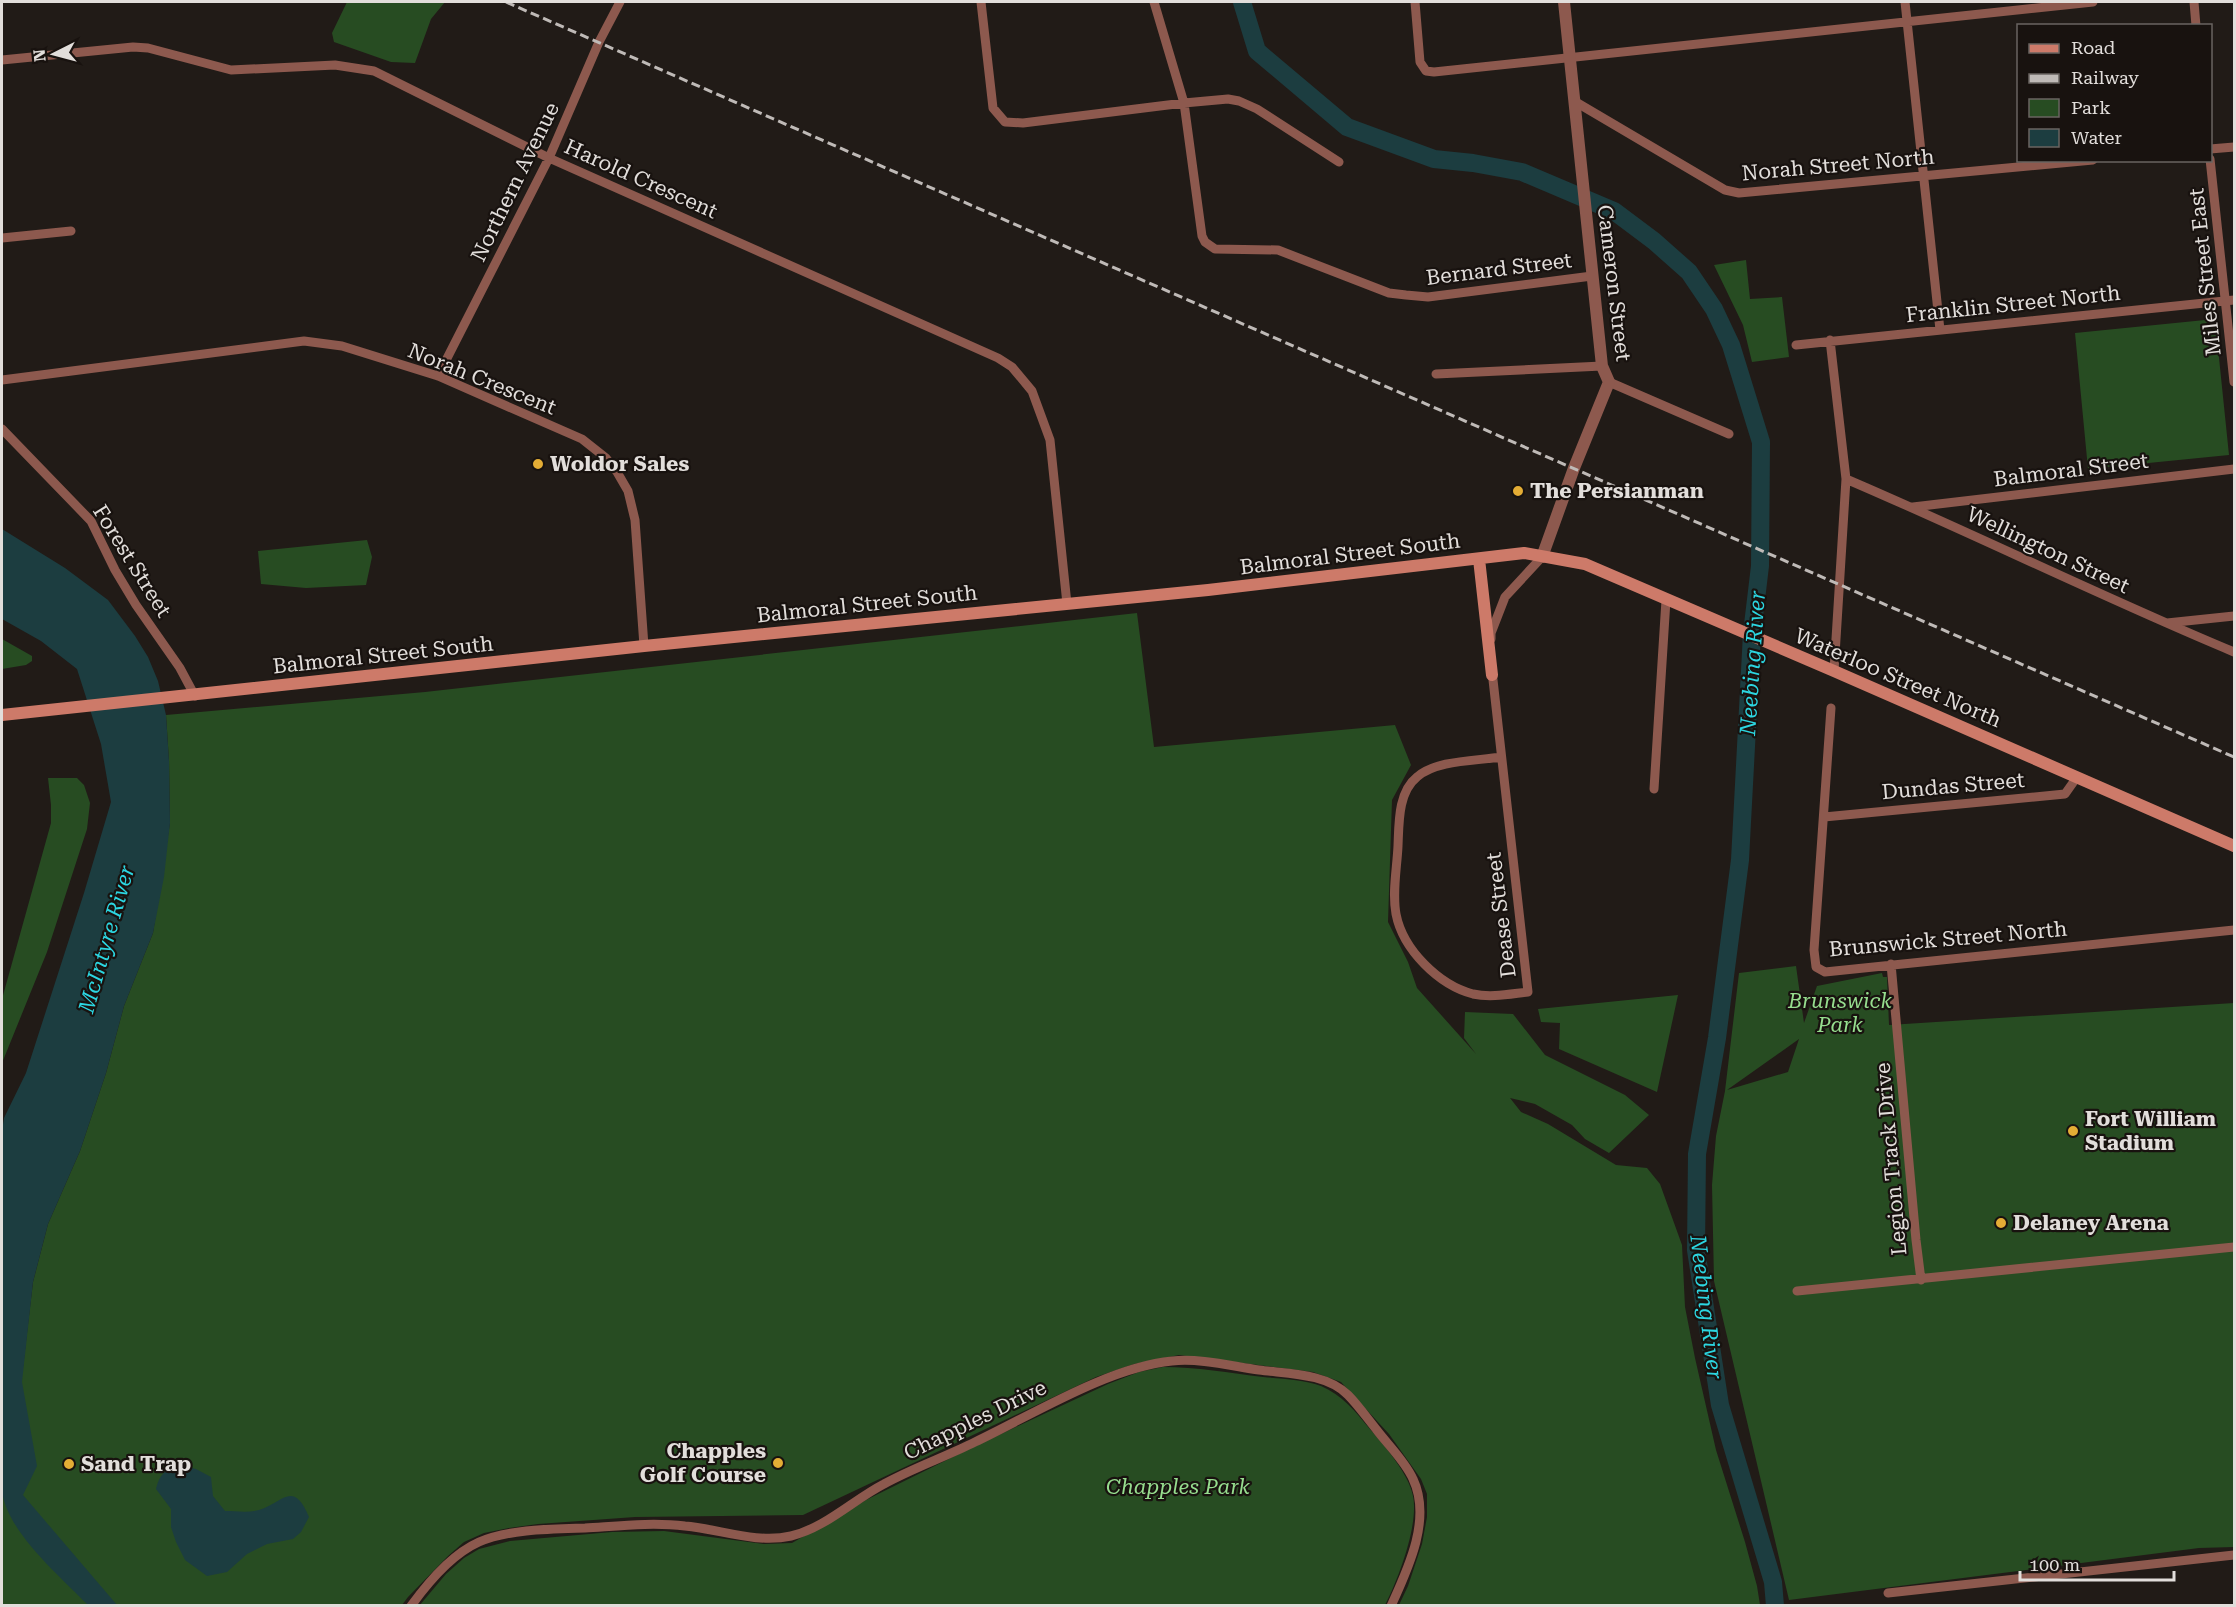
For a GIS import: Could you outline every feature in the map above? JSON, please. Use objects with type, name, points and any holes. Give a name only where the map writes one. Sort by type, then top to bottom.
[{"type":"main road","name":"Balmoral Street South","points":[[2,715],[168,699],[644,646],[1208,591],[1524,553],[1542,557]]},
{"type":"main road","name":"Waterloo Street North","points":[[1542,557],[1585,564],[1777,648],[1834,670],[2235,846]]},
{"type":"main road","points":[[1479,559],[1492,675]]},
{"type":"street","name":"Northern Avenue","points":[[438,376],[549,158],[599,42],[620,2]]},
{"type":"street","points":[[981,2],[993,108],[1005,122],[1023,123],[1220,99],[1239,101],[1257,109],[1339,162]]},
{"type":"street","points":[[1154,2],[1184,103]]},
{"type":"street","points":[[1415,2],[1420,62],[1426,71],[1434,72],[2092,2]]},
{"type":"street","name":"Cameron Street","points":[[1542,557],[1574,468],[1610,382],[1602,366],[1564,2]]},
{"type":"street","points":[[1905,2],[1940,330]]},
{"type":"street","points":[[2194,2],[2196,24]]},
{"type":"street","name":"Harold Crescent","points":[[2,60],[133,47],[148,48],[231,70],[335,65],[374,71],[549,158],[998,358],[1012,367],[1032,391],[1050,440],[1067,604]]},
{"type":"street","name":"Norah Street North","points":[[1574,101],[1725,190],[1739,193],[2073,162]]},
{"type":"street","name":"Bernard Street","points":[[1184,103],[1205,242],[1215,249],[1278,250],[1389,293],[1428,297],[1592,276]]},
{"type":"street","points":[[2212,149],[2235,147]]},
{"type":"street","name":"Miles Street East","points":[[2211,162],[2230,300],[2235,382]]},
{"type":"street","points":[[2,238],[71,231]]},
{"type":"street","name":"Franklin Street North","points":[[1796,345],[2230,300]]},
{"type":"street","points":[[1830,340],[1846,479],[1834,670]]},
{"type":"street","name":"Norah Crescent","points":[[2,380],[304,341],[342,346],[438,376],[582,439],[606,458],[617,472],[628,491],[635,520],[644,646]]},
{"type":"street","points":[[1436,374],[1602,366]]},
{"type":"street","points":[[1610,382],[1729,434]]},
{"type":"street","name":"Forest Street","points":[[2,429],[91,521],[120,579],[180,668],[195,696]]},
{"type":"street","name":"Balmoral Street","points":[[1911,507],[2235,469]]},
{"type":"street","name":"Wellington Street","points":[[1846,479],[2165,623],[2235,652]]},
{"type":"street","name":"Dease Street","points":[[1501,757],[1439,766],[1428,769],[1412,781],[1402,803],[1395,888],[1396,915],[1406,940],[1420,958],[1435,974],[1454,986],[1473,994],[1492,996],[1528,992],[1492,675],[1491,633],[1505,597],[1542,557]]},
{"type":"street","points":[[1654,789],[1666,600]]},
{"type":"street","points":[[2165,623],[2235,616]]},
{"type":"street","points":[[1824,817],[1831,708]]},
{"type":"street","name":"Dundas Street","points":[[1824,817],[2065,794],[2078,777]]},
{"type":"street","name":"Brunswick Street North","points":[[1824,817],[1814,950],[1816,967],[1825,972],[2235,930]]},
{"type":"street","name":"Legion Track Drive","points":[[1891,964],[1921,1280]]},
{"type":"street","name":"Legion Track Drive","points":[[1797,1291],[2235,1247]]},
{"type":"street","name":"Chapples Drive","points":[[411,1605],[444,1567],[458,1555],[480,1542],[498,1536],[650,1524],[688,1526],[774,1539],[794,1535],[809,1530],[883,1484],[1066,1397],[1139,1367],[1176,1360],[1312,1377],[1328,1382],[1348,1395],[1407,1468],[1418,1491],[1420,1508],[1416,1537],[1411,1558],[1391,1605]]},
{"type":"street","points":[[1888,1593],[2235,1555]]},
{"type":"green space","points":[[347,2],[445,2],[431,19],[415,63],[391,62],[334,42],[332,33]]},
{"type":"green space","points":[[1746,260],[1750,299],[1782,297],[1789,357],[1752,362],[1743,325],[1714,265]]},
{"type":"green space","points":[[2215,319],[2229,455],[2088,469],[2075,333]]},
{"type":"green space","points":[[367,540],[372,557],[366,585],[306,588],[261,584],[258,551]]},
{"type":"green space","name":"Chapples Golf Course","points":[[1137,613],[1154,747],[1395,725],[1411,765],[1392,800],[1388,922],[1408,962],[1417,988],[1476,1054],[1464,1038],[1465,1012],[1513,1014],[1545,1055],[1625,1095],[1649,1115],[1609,1153],[1585,1139],[1572,1125],[1535,1104],[1510,1098],[1521,1112],[1548,1124],[1616,1165],[1647,1168],[1660,1184],[1682,1245],[1685,1307],[1695,1358],[1716,1450],[1745,1542],[1760,1605],[1399,1605],[1422,1544],[1427,1517],[1427,1494],[1421,1479],[1389,1434],[1341,1382],[1313,1372],[1179,1355],[1134,1364],[1096,1377],[803,1515],[635,1517],[538,1524],[484,1533],[464,1542],[448,1556],[402,1605],[2,1606],[2,1362],[23,1367],[33,1282],[48,1224],[80,1151],[106,1073],[124,1006],[153,933],[170,823],[166,715],[425,692]]},
{"type":"green space","points":[[2,639],[32,656],[32,661],[26,665],[2,669]]},
{"type":"green space","points":[[48,778],[77,778],[84,785],[90,803],[87,829],[47,952],[2,1063],[2,999],[51,823]]},
{"type":"green space","name":"Brunswick Park","points":[[1796,966],[1804,1023],[1817,986],[1882,973],[1883,977],[1887,977],[1889,1025],[2234,1003],[2234,1547],[2199,1548],[1789,1600],[1714,1281],[1712,1185],[1716,1136],[1725,1091],[1739,973]],"holes":[[[1799,1039],[1788,1072],[1727,1090]]]},
{"type":"green space","points":[[1678,995],[1657,1092],[1559,1049],[1560,1023],[1541,1022],[1538,1009]]},
{"type":"green space","name":"Chapples Park","points":[[1163,1367],[1200,1369],[1307,1382],[1329,1390],[1353,1410],[1395,1460],[1407,1478],[1413,1496],[1413,1522],[1410,1537],[1396,1582],[1385,1605],[419,1606],[446,1574],[464,1558],[479,1549],[510,1541],[612,1532],[664,1531],[764,1544],[792,1543],[866,1500],[969,1449],[1108,1384],[1139,1372]]},
{"type":"water","name":"McIntyre River","points":[[2,529],[65,568],[108,600],[148,657],[158,681],[166,715],[170,823],[164,877],[153,933],[124,1006],[106,1073],[80,1151],[48,1224],[33,1282],[22,1382],[37,1466],[23,1495],[117,1605],[88,1605],[50,1567],[14,1522],[6,1506],[1,1486],[3,1448],[2,1131],[4,1118],[26,1073],[111,802],[101,744],[77,669],[41,641],[2,619]]},
{"type":"water","points":[[181,1465],[196,1469],[211,1477],[213,1496],[225,1511],[259,1510],[292,1496],[298,1499],[309,1517],[301,1532],[293,1539],[267,1544],[247,1554],[227,1572],[207,1576],[185,1560],[171,1527],[171,1509],[156,1489],[164,1472]]},
{"type":"waterway","name":"Neebing River","points":[[1242,2],[1257,51],[1347,127],[1434,159],[1522,172],[1614,211],[1654,241],[1689,272],[1714,309],[1731,345],[1761,442],[1760,566],[1752,633],[1740,860],[1717,1038],[1697,1154],[1696,1250],[1720,1405],[1773,1582],[1775,1606]]},
{"type":"railway","points":[[506,2],[2234,757]]},
{"type":"place","name":"Woldor Sales","points":[[538,464]]},
{"type":"place","name":"The Persianman","points":[[1518,491]]},
{"type":"place","name":"Fort William Stadium","points":[[2073,1131]]},
{"type":"place","name":"Delaney Arena","points":[[2001,1223]]},
{"type":"place","name":"Chapples Golf Course","points":[[778,1463]]},
{"type":"place","name":"Sand Trap","points":[[69,1464]]}]
